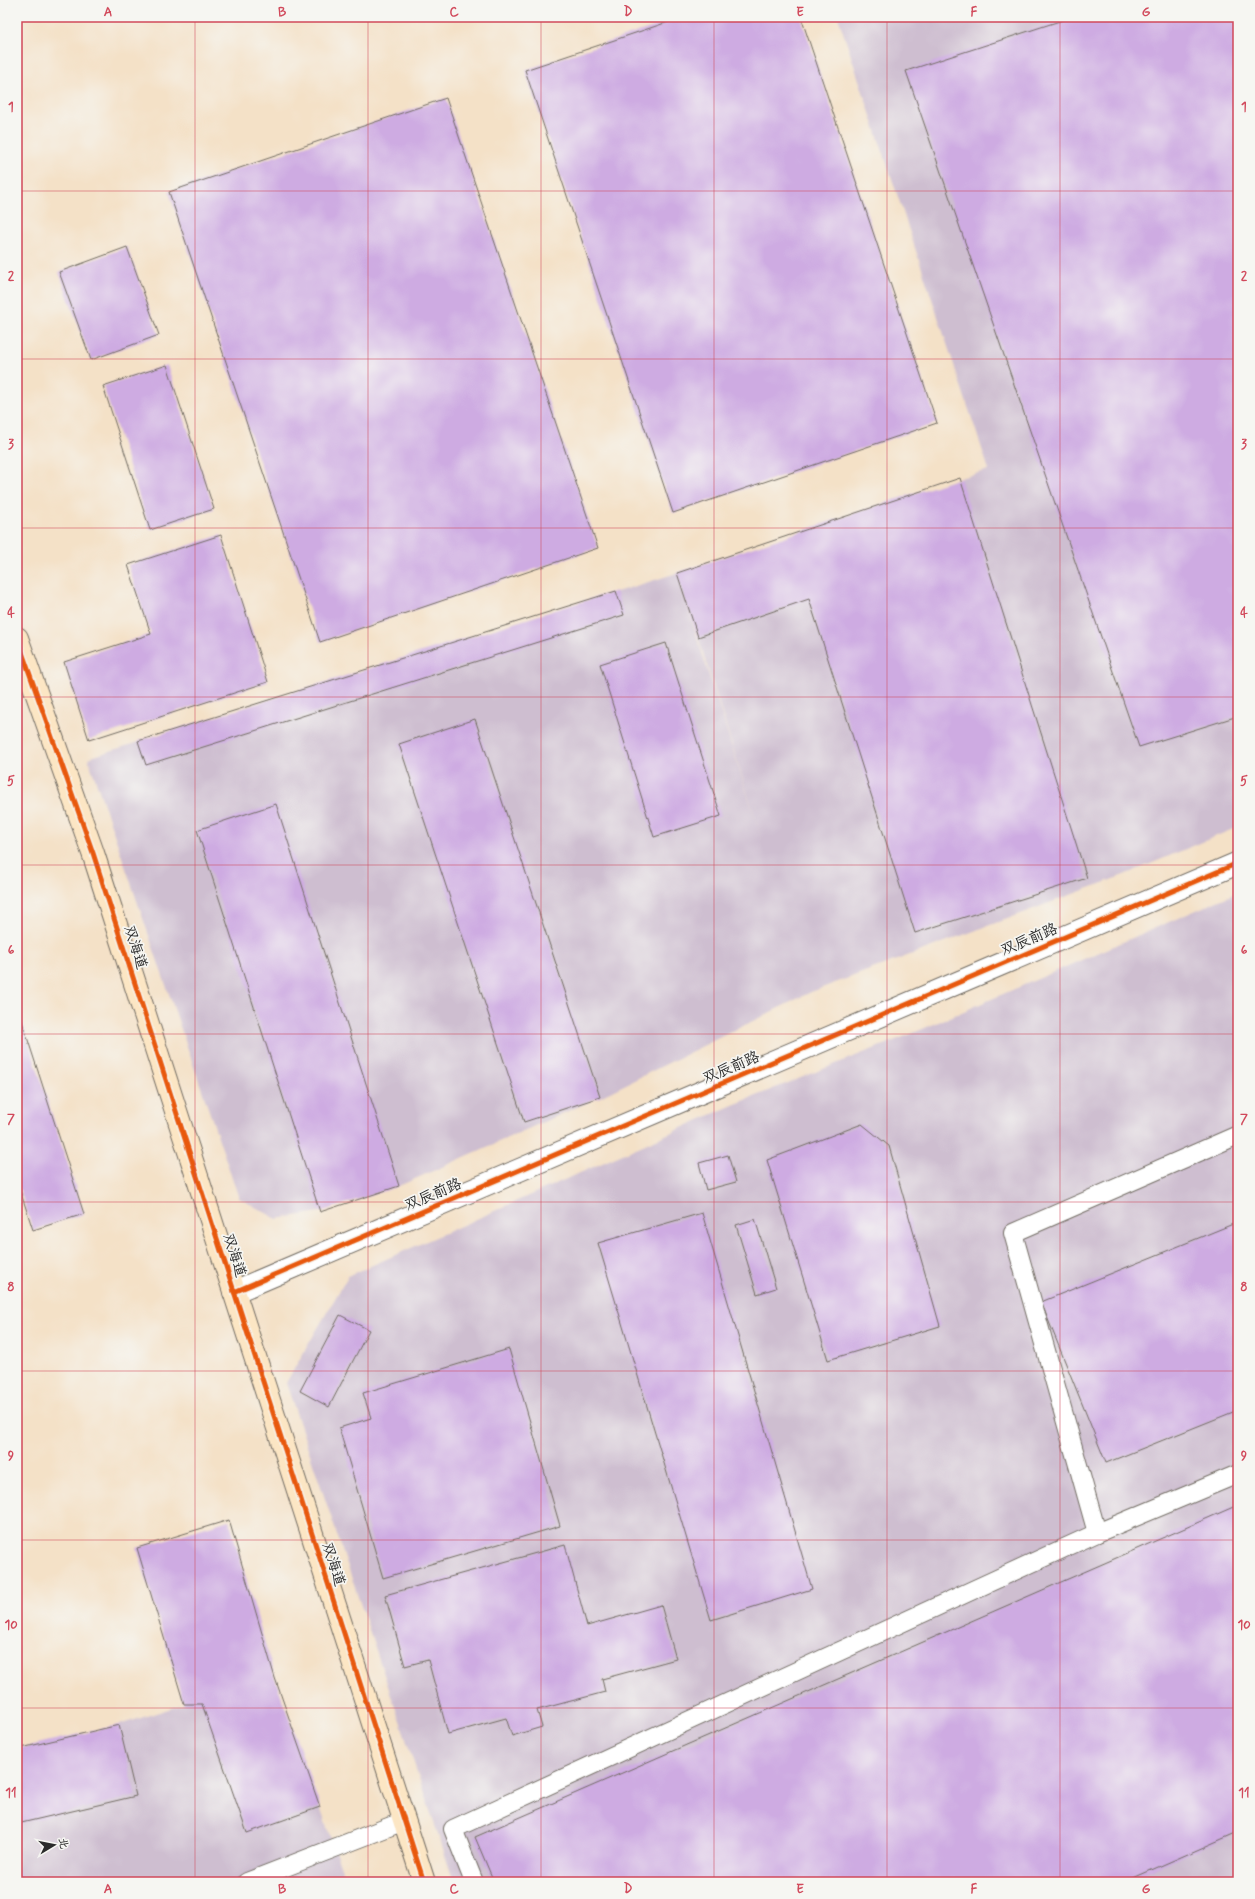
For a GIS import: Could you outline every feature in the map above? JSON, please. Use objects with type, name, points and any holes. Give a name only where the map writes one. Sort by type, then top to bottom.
[{"type":"street","name":"双海道","points":[[17,638],[93,853],[424,1882]]},
{"type":"street","name":"双辰前路","points":[[234,1292],[1238,863]]},
{"type":"lane","points":[[1097,1533],[1012,1233],[1238,1135]]},
{"type":"lane","points":[[474,1882],[453,1829],[1097,1533],[1238,1474]]},
{"type":"lane","points":[[247,1882],[404,1821]]},
{"type":"shaded area","points":[[838,17],[1238,17],[1238,827],[1124,875],[811,992],[600,1097],[399,1186],[320,1212],[277,1219],[239,1198],[88,758],[677,573],[960,478],[989,470]],"holes":[[[685,600],[698,637],[762,840]]]},
{"type":"shaded area","points":[[1238,892],[1238,1882],[454,1882],[286,1383],[348,1276],[733,1105],[911,1034]]},
{"type":"shaded area","points":[[275,1678],[346,1882],[17,1882],[17,1749],[119,1725],[184,1704],[202,1704]]},
{"type":"building","points":[[683,17],[801,17],[937,423],[673,513],[525,70]]},
{"type":"building","points":[[1072,17],[1238,17],[1238,716],[1139,747],[906,71]]},
{"type":"building","points":[[446,98],[598,548],[320,642],[169,192]]},
{"type":"building","points":[[127,247],[159,335],[91,360],[59,272]]},
{"type":"building","points":[[167,365],[214,509],[150,530],[103,386]]},
{"type":"building","points":[[960,478],[1087,878],[915,933],[809,599],[698,637],[677,573]]},
{"type":"building","points":[[221,535],[268,682],[89,740],[64,662],[151,634],[128,565]]},
{"type":"building","points":[[616,591],[624,615],[146,765],[138,741]]},
{"type":"building","points":[[666,643],[721,816],[654,837],[600,664]]},
{"type":"building","points":[[475,719],[600,1097],[524,1122],[399,744]]},
{"type":"building","points":[[276,804],[399,1186],[320,1212],[197,830]]},
{"type":"building","points":[[17,1006],[84,1214],[33,1230],[17,1181]]},
{"type":"building","points":[[862,1124],[889,1146],[940,1326],[828,1360],[767,1160]]},
{"type":"building","points":[[728,1155],[736,1182],[706,1190],[699,1163]]},
{"type":"building","points":[[702,1213],[812,1589],[711,1620],[598,1243]]},
{"type":"building","points":[[755,1219],[776,1288],[757,1294],[736,1225]]},
{"type":"building","points":[[1238,1222],[1238,1410],[1106,1463],[1041,1302]]},
{"type":"building","points":[[340,1315],[369,1330],[329,1407],[300,1391]]},
{"type":"building","points":[[509,1349],[560,1526],[383,1578],[339,1428],[371,1418],[363,1393]]},
{"type":"building","points":[[1238,1505],[1238,1832],[1124,1882],[494,1882],[475,1837]]},
{"type":"building","points":[[229,1520],[275,1678],[320,1807],[247,1833],[202,1704],[184,1704],[137,1548]]},
{"type":"building","points":[[565,1545],[587,1626],[661,1605],[676,1659],[602,1679],[605,1692],[537,1710],[542,1727],[512,1736],[506,1718],[448,1734],[428,1660],[405,1666],[385,1595]]},
{"type":"building","points":[[119,1725],[136,1796],[17,1824],[17,1749]]},
{"type":"building","points":[[17,1867],[23,1882],[17,1882]]},
{"type":"cycle path","points":[[17,638],[93,853],[424,1882]]},
{"type":"cycle path","points":[[234,1292],[1238,863]]}]
